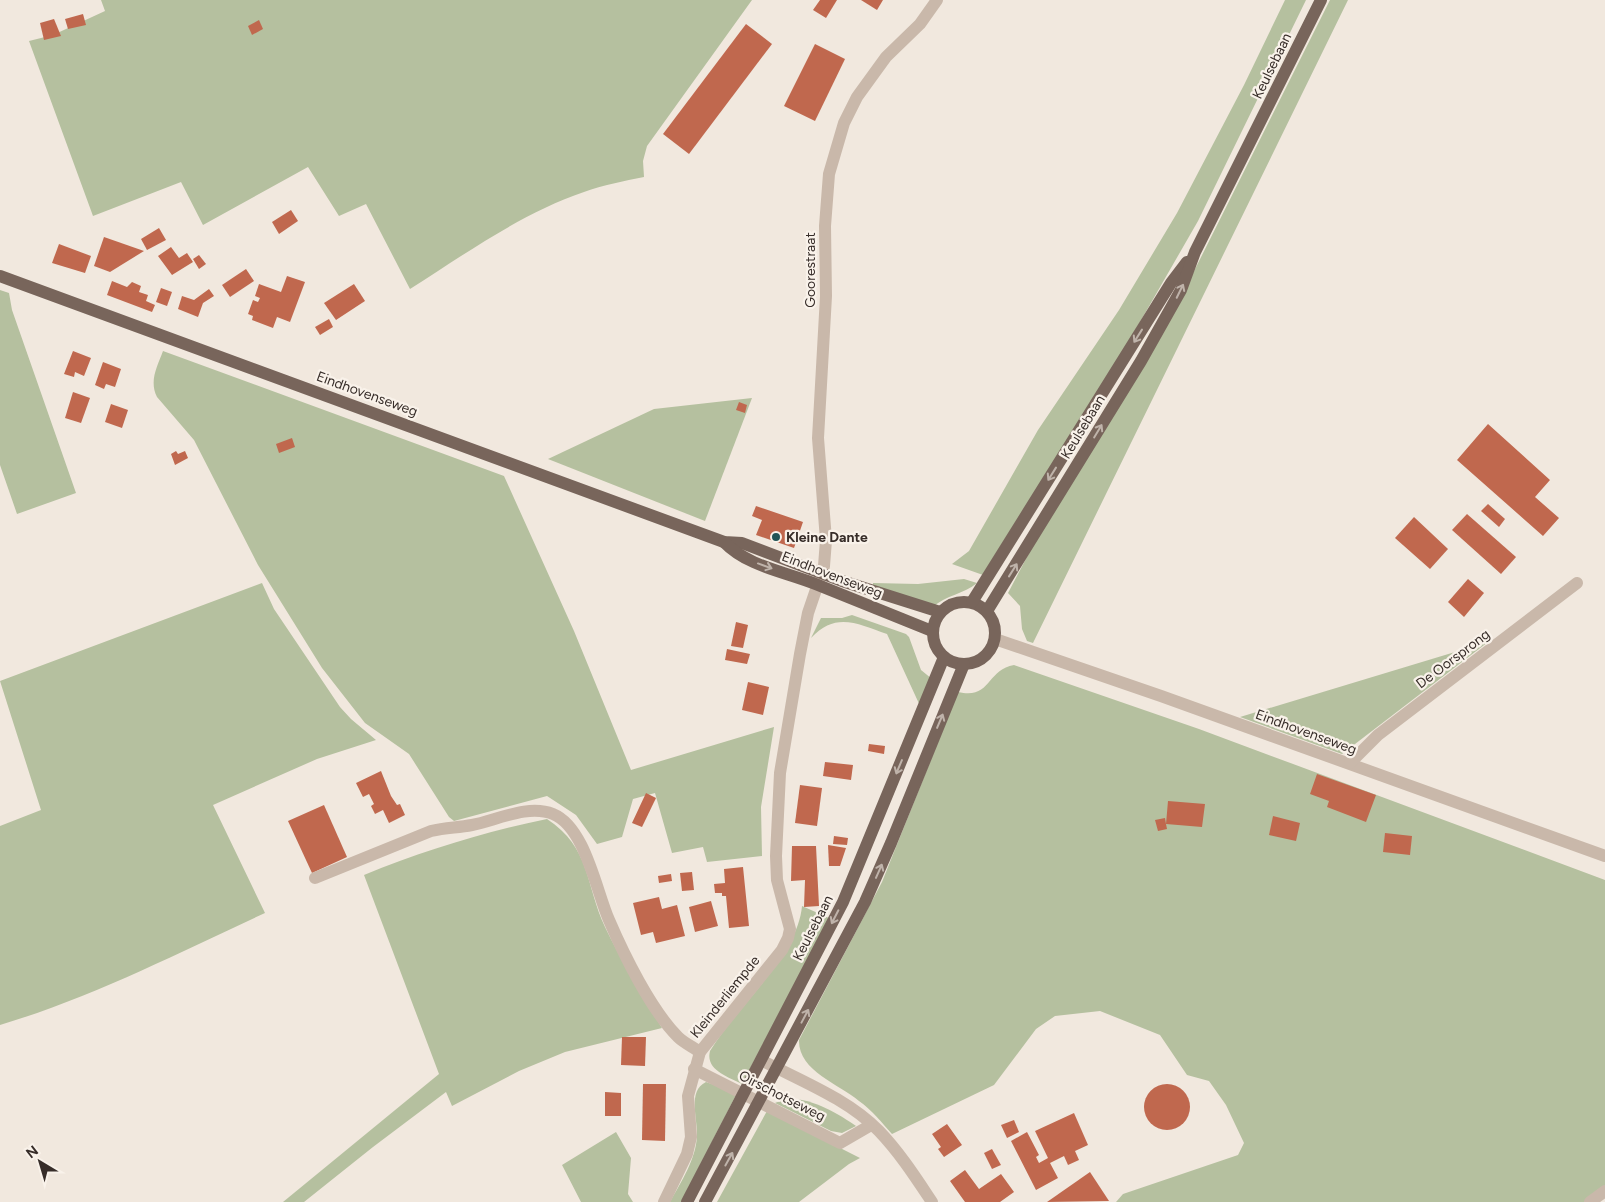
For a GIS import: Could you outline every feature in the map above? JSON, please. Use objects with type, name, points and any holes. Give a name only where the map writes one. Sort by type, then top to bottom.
[{"type":"main road","name":"Keulsebaan","points":[[987,611],[1141,361],[1182,290],[1195,252],[1321,0]]},
{"type":"main road","name":"Keulsebaan","points":[[972,602],[1172,283],[1195,252]]},
{"type":"main road","name":"Eindhovenseweg","points":[[0,276],[724,542],[739,555],[746,558],[940,612]]},
{"type":"main road","name":"Eindhovenseweg","points":[[819,579],[932,631]]},
{"type":"main road","points":[[972,602],[987,611],[994,623],[995,639],[990,650],[981,659],[964,664],[944,658],[937,649],[932,631],[940,612],[954,603],[972,602]]},
{"type":"main road","name":"Keulsebaan","points":[[686,1202],[843,902],[944,658]]},
{"type":"main road","points":[[705,1202],[761,1101],[865,902],[964,664]]},
{"type":"street","name":"Goorestraat","points":[[819,579],[826,540],[818,438],[826,296],[825,226],[829,174],[844,123],[857,97],[872,75],[916,29],[937,0]]},
{"type":"street","name":"Kleinderliempde","points":[[315,878],[431,831],[449,826],[471,825],[530,811],[553,814],[563,820],[577,838],[619,943],[660,1015],[680,1038],[700,1052],[782,950],[788,938],[790,929],[777,880],[778,803],[787,725],[798,663],[808,614],[819,579]]},
{"type":"street","name":"De Oorsprong","points":[[1350,763],[1378,735],[1577,583]]},
{"type":"street","name":"Eindhovenseweg","points":[[995,639],[1162,696],[1605,856]]},
{"type":"street","points":[[664,1202],[687,1154],[691,1137],[688,1096],[700,1052]]},
{"type":"street","name":"Oirschotseweg","points":[[761,1060],[839,1101],[871,1124],[904,1161],[932,1202]]},
{"type":"street","name":"Oirschotseweg","points":[[694,1069],[761,1101],[840,1143],[871,1124]]},
{"type":"street","points":[[1590,1202],[1605,1191]]},
{"type":"green space","points":[[101,0],[752,0],[647,146],[643,161],[644,177],[591,190],[538,211],[494,235],[410,289],[366,204],[339,216],[308,167],[203,225],[181,182],[93,216],[29,41],[53,35],[105,11]]},
{"type":"green space","points":[[1285,0],[1306,0],[1198,221],[1106,381],[983,575],[952,564],[969,551],[1038,430],[1119,310],[1177,213],[1244,85]]},
{"type":"green space","points":[[1330,0],[1348,0],[1033,643],[1027,641],[1022,629],[1020,606],[1008,593],[1046,521],[1179,301]]},
{"type":"green space","points":[[0,290],[9,293],[12,310],[76,493],[17,514],[0,465]]},
{"type":"green space","points":[[163,351],[504,476],[574,631],[631,770],[774,727],[761,807],[762,856],[707,862],[703,847],[672,853],[655,793],[633,799],[622,837],[597,844],[576,815],[547,796],[454,821],[449,817],[409,754],[365,723],[322,668],[258,565],[194,440],[157,397],[154,380],[156,368]]},
{"type":"green space","points":[[752,398],[705,521],[548,459],[654,409]]},
{"type":"green space","points":[[964,579],[977,583],[933,607],[873,585],[873,583],[918,584]]},
{"type":"green space","points":[[262,583],[274,609],[340,707],[376,740],[317,759],[213,805],[265,913],[102,988],[35,1014],[0,1025],[0,826],[41,810],[0,681]]},
{"type":"green space","points":[[852,615],[906,634],[909,637],[921,670],[932,679],[921,708],[887,634],[857,624],[838,622],[820,630],[811,638],[821,618],[842,618]]},
{"type":"green space","points":[[1488,642],[1342,754],[1240,717]]},
{"type":"green space","points":[[1014,665],[1199,729],[1605,880],[1605,1186],[1585,1202],[1116,1202],[1123,1194],[1238,1155],[1244,1143],[1226,1105],[1209,1081],[1187,1075],[1160,1035],[1100,1011],[1055,1016],[1036,1029],[994,1085],[892,1134],[864,1105],[821,1076],[805,1060],[800,1051],[799,1040],[882,882],[958,692],[977,692],[998,672]]},
{"type":"green space","points":[[547,819],[572,842],[585,868],[605,927],[625,966],[662,1028],[565,1052],[519,1071],[452,1106],[446,1092],[304,1202],[283,1202],[439,1074],[364,875],[454,843]]},
{"type":"green space","points":[[802,906],[829,918],[742,1084],[714,1068],[709,1058],[710,1051],[778,962],[798,925]]},
{"type":"green space","points":[[706,1082],[737,1093],[681,1202],[670,1202],[694,1153],[697,1136],[695,1099],[700,1086]]},
{"type":"green space","points":[[785,1099],[803,1100],[822,1106],[856,1126],[842,1133],[831,1131],[775,1103]]},
{"type":"green space","points":[[767,1111],[860,1158],[849,1164],[799,1202],[717,1202]]},
{"type":"green space","points":[[616,1132],[631,1158],[628,1194],[633,1202],[581,1202],[562,1165]]},
{"type":"building","points":[[820,0],[837,0],[826,18],[813,10]]},
{"type":"building","points":[[861,0],[883,0],[877,10]]},
{"type":"building","points":[[83,14],[86,25],[68,29],[65,19]]},
{"type":"building","points":[[54,19],[61,36],[44,40],[40,23]]},
{"type":"building","points":[[259,20],[263,29],[252,35],[248,26]]},
{"type":"building","points":[[746,24],[772,44],[689,154],[663,134]]},
{"type":"building","points":[[815,44],[845,59],[815,121],[784,106]]},
{"type":"building","points":[[291,210],[298,221],[279,234],[272,222]]},
{"type":"building","points":[[159,228],[166,240],[147,250],[141,239]]},
{"type":"building","points":[[104,237],[144,251],[110,272],[94,266]]},
{"type":"building","points":[[59,244],[91,256],[85,273],[52,263]]},
{"type":"building","points":[[171,247],[179,258],[187,253],[193,262],[172,275],[158,256]]},
{"type":"building","points":[[199,255],[206,264],[199,269],[193,259]]},
{"type":"building","points":[[246,269],[254,281],[230,297],[222,285]]},
{"type":"building","points":[[287,276],[305,282],[290,322],[277,317],[273,328],[252,320],[253,316],[248,314],[253,300],[258,302],[260,298],[255,296],[259,284],[281,292]]},
{"type":"building","points":[[112,281],[127,287],[132,282],[141,286],[139,292],[148,295],[146,301],[155,305],[152,312],[107,295]]},
{"type":"building","points":[[354,284],[365,301],[336,320],[324,303]]},
{"type":"building","points":[[161,288],[172,292],[167,306],[156,302]]},
{"type":"building","points":[[209,289],[214,296],[203,303],[198,317],[178,309],[182,296],[194,300]]},
{"type":"building","points":[[329,319],[333,327],[320,335],[315,327]]},
{"type":"building","points":[[73,351],[91,358],[84,376],[75,372],[74,377],[64,374]]},
{"type":"building","points":[[103,362],[121,369],[115,387],[106,384],[104,389],[95,385]]},
{"type":"building","points":[[73,392],[90,398],[81,423],[65,418]]},
{"type":"building","points":[[739,402],[747,405],[745,413],[736,410]]},
{"type":"building","points":[[111,404],[128,410],[122,428],[105,422]]},
{"type":"building","points":[[1488,424],[1550,480],[1535,497],[1559,518],[1543,536],[1457,460]]},
{"type":"building","points":[[292,438],[295,447],[279,453],[276,444]]},
{"type":"building","points":[[176,451],[178,454],[185,451],[188,458],[175,465],[171,454]]},
{"type":"building","points":[[1488,504],[1505,519],[1499,527],[1481,511]]},
{"type":"building","points":[[756,506],[803,522],[794,548],[756,535],[762,520],[752,516]]},
{"type":"building","points":[[1467,514],[1516,557],[1501,574],[1452,530]]},
{"type":"building","points":[[1414,517],[1448,549],[1430,569],[1395,538]]},
{"type":"building","points":[[1468,579],[1484,593],[1464,617],[1448,602]]},
{"type":"building","points":[[736,622],[748,625],[743,648],[731,646]]},
{"type":"building","points":[[727,649],[750,654],[747,664],[725,660]]},
{"type":"building","points":[[748,682],[769,687],[763,715],[742,710]]},
{"type":"building","points":[[869,744],[885,746],[884,754],[868,751]]},
{"type":"building","points":[[825,762],[853,765],[851,780],[823,776]]},
{"type":"building","points":[[381,771],[391,796],[397,805],[400,804],[405,815],[389,823],[383,810],[375,814],[371,806],[374,804],[369,794],[363,797],[356,783]]},
{"type":"building","points":[[1317,774],[1376,795],[1366,822],[1327,807],[1329,801],[1310,794]]},
{"type":"building","points":[[800,785],[822,788],[817,826],[795,823]]},
{"type":"building","points":[[646,793],[656,798],[642,827],[632,823]]},
{"type":"building","points":[[1168,801],[1205,804],[1202,827],[1166,824]]},
{"type":"building","points":[[324,805],[347,857],[312,873],[288,821]]},
{"type":"building","points":[[1273,816],[1300,823],[1296,841],[1269,835]]},
{"type":"building","points":[[1165,818],[1167,829],[1158,831],[1155,820]]},
{"type":"building","points":[[1385,833],[1412,836],[1410,855],[1383,852]]},
{"type":"building","points":[[834,836],[848,838],[847,845],[833,844]]},
{"type":"building","points":[[828,845],[846,848],[840,866],[829,866]]},
{"type":"building","points":[[792,846],[816,846],[819,906],[804,907],[805,880],[791,881]]},
{"type":"building","points":[[743,867],[749,926],[729,928],[726,896],[722,896],[722,893],[715,893],[714,884],[725,883],[724,869]]},
{"type":"building","points":[[692,872],[694,890],[682,891],[680,873]]},
{"type":"building","points":[[671,874],[672,881],[659,883],[658,876]]},
{"type":"building","points":[[659,897],[662,909],[677,905],[685,936],[656,943],[653,932],[641,935],[633,903]]},
{"type":"building","points":[[711,901],[718,926],[695,932],[689,907]]},
{"type":"building","points":[[622,1037],[646,1037],[645,1066],[621,1065]]},
{"type":"building","points":[[643,1084],[666,1084],[665,1141],[642,1140]]},
{"type":"building","points":[[1167,1084],[1180,1088],[1186,1094],[1190,1107],[1186,1120],[1180,1126],[1167,1130],[1154,1126],[1148,1120],[1144,1107],[1148,1094],[1154,1088]]},
{"type":"building","points":[[605,1092],[621,1093],[621,1116],[605,1116]]},
{"type":"building","points":[[1074,1113],[1088,1145],[1075,1151],[1079,1160],[1068,1165],[1064,1156],[1050,1163],[1058,1178],[1036,1190],[1011,1141],[1027,1132],[1039,1155],[1036,1157],[1039,1163],[1048,1158],[1035,1131]]},
{"type":"building","points":[[1014,1120],[1019,1132],[1007,1138],[1001,1125]]},
{"type":"building","points":[[947,1124],[962,1145],[944,1157],[938,1149],[941,1147],[932,1134]]},
{"type":"building","points":[[992,1149],[1001,1165],[992,1169],[984,1153]]},
{"type":"building","points":[[965,1170],[979,1189],[1001,1174],[1014,1192],[1000,1202],[965,1202],[950,1181]]},
{"type":"building","points":[[1090,1172],[1109,1201],[1047,1202]]},
{"type":"place","name":"Kleine Dante","points":[[776,537]]}]
